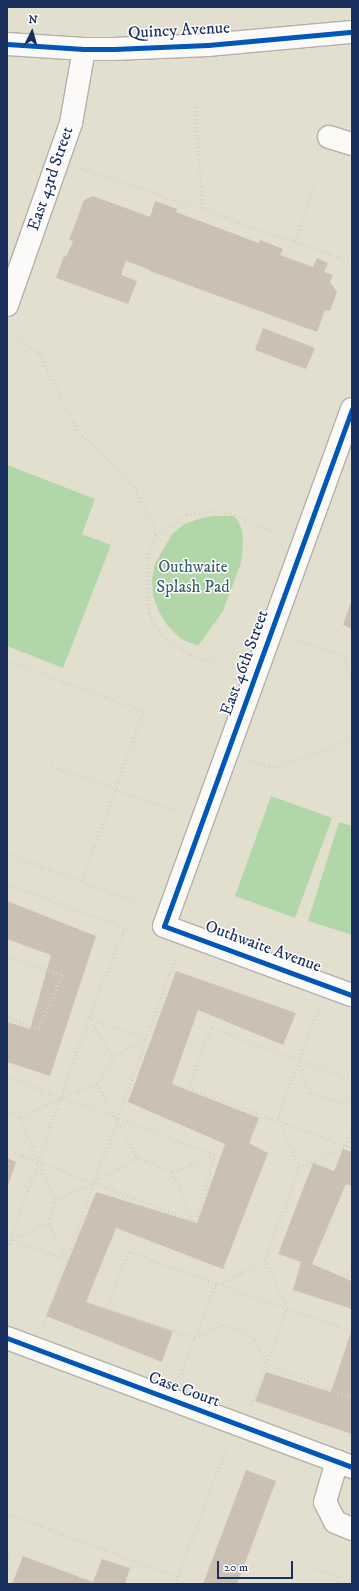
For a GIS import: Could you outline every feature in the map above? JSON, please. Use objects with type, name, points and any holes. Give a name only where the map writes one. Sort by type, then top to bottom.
[{"type":"street","name":"Quincy Avenue","points":[[7,44],[84,49],[208,45],[352,32]]},
{"type":"street","name":"East 43rd Street","points":[[7,305],[71,123],[84,49]]},
{"type":"street","points":[[329,137],[352,144]]},
{"type":"street","name":"East 46th Street","points":[[164,926],[352,410]]},
{"type":"street","name":"Outhwaite Avenue","points":[[164,926],[352,995]]},
{"type":"street","name":"Case Court","points":[[7,1338],[345,1464]]},
{"type":"street","points":[[345,1464],[325,1502],[335,1522],[352,1529]]},
{"type":"path","points":[[195,103],[203,210]]},
{"type":"path","points":[[80,168],[352,263]]},
{"type":"path","points":[[294,242],[314,184]]},
{"type":"path","points":[[14,337],[40,354],[79,433],[103,453],[134,487],[151,518],[156,535],[147,560],[149,613],[163,636],[191,654],[230,667]]},
{"type":"path","points":[[156,535],[187,515],[209,511],[231,513],[279,534]]},
{"type":"path","points":[[295,639],[352,660]]},
{"type":"path","points":[[344,657],[352,681]]},
{"type":"path","points":[[7,661],[144,711],[82,881]]},
{"type":"path","points":[[249,760],[268,766],[278,767],[352,739]]},
{"type":"path","points":[[52,766],[176,811]]},
{"type":"path","points":[[7,853],[141,904]]},
{"type":"path","points":[[7,883],[131,930]]},
{"type":"path","points":[[7,1248],[89,1017],[125,928]]},
{"type":"path","points":[[42,1328],[177,952]]},
{"type":"path","points":[[7,955],[63,976],[39,1029],[7,1017]]},
{"type":"path","points":[[179,1379],[215,1286],[265,1261],[299,1167],[278,1118],[319,1006]]},
{"type":"path","points":[[89,1017],[146,1039]]},
{"type":"path","points":[[89,1017],[113,1056]]},
{"type":"path","points":[[352,1080],[212,1028],[189,1088],[352,1148]]},
{"type":"path","points":[[21,1117],[60,1098],[97,1084],[113,1056],[146,1039]]},
{"type":"path","points":[[299,1061],[310,1093],[339,1102],[352,1097]]},
{"type":"path","points":[[7,1077],[60,1098],[216,1154]]},
{"type":"path","points":[[97,1084],[118,1119],[137,1157],[172,1172],[195,1222]]},
{"type":"path","points":[[7,1111],[21,1117],[38,1162],[56,1199],[48,1223],[67,1260]]},
{"type":"path","points":[[299,1167],[342,1149],[352,1129]]},
{"type":"path","points":[[7,1150],[195,1222]]},
{"type":"path","points":[[172,1172],[216,1154]]},
{"type":"path","points":[[195,1222],[216,1154]]},
{"type":"path","points":[[56,1199],[94,1183],[137,1157]]},
{"type":"path","points":[[10,1239],[48,1223]]},
{"type":"path","points":[[10,1239],[67,1260]]},
{"type":"path","points":[[352,1332],[129,1252],[106,1308],[195,1338],[223,1325],[253,1336],[267,1364],[352,1398]]},
{"type":"path","points":[[251,1406],[287,1308],[265,1261]]},
{"type":"path","points":[[347,1279],[352,1267]]},
{"type":"path","points":[[347,1279],[352,1276]]},
{"type":"path","points":[[347,1279],[352,1281]]},
{"type":"path","points":[[175,1584],[228,1444]]},
{"type":"path","points":[[7,1513],[178,1577]]},
{"type":"path","points":[[7,1549],[10,1555],[7,1563]]},
{"type":"path","points":[[314,1568],[340,1577],[339,1584]]},
{"type":"green space","points":[[7,465],[95,499],[82,534],[111,545],[63,668],[7,646]]},
{"type":"green space","name":"Outhwaite Splash Pad","points":[[214,516],[234,516],[238,521],[242,530],[243,543],[241,563],[223,611],[198,646],[181,639],[167,625],[159,612],[153,596],[152,580],[155,564],[172,534],[183,525],[198,519]]},
{"type":"green space","points":[[271,796],[332,818],[295,918],[235,896]]},
{"type":"green space","points":[[339,822],[352,826],[352,935],[308,921]]},
{"type":"building","points":[[93,196],[150,217],[155,201],[177,209],[176,212],[259,243],[260,240],[283,249],[280,255],[313,267],[317,258],[328,263],[324,272],[333,275],[330,282],[337,292],[330,311],[325,310],[317,332],[126,261],[121,275],[137,281],[128,304],[56,278],[64,256],[66,257],[73,241],[69,240],[84,200]]},
{"type":"building","points":[[263,328],[315,348],[306,369],[255,350]]},
{"type":"building","points":[[352,599],[352,629],[343,625]]},
{"type":"building","points":[[7,901],[96,936],[50,1076],[7,1062],[7,1022],[30,1029],[51,955],[7,939]]},
{"type":"building","points":[[176,971],[296,1013],[283,1045],[198,1010],[172,1084],[259,1118],[249,1143],[268,1153],[223,1269],[116,1228],[86,1302],[173,1331],[162,1362],[46,1316],[96,1192],[197,1223],[225,1144],[128,1102]]},
{"type":"building","points":[[343,1149],[352,1152],[352,1186],[346,1184],[312,1264],[352,1281],[352,1309],[293,1290],[301,1262],[278,1254],[313,1163],[334,1171]]},
{"type":"building","points":[[7,1158],[16,1162],[7,1188]]},
{"type":"building","points":[[352,1329],[352,1434],[255,1401],[266,1372],[331,1392]]},
{"type":"building","points":[[246,1470],[276,1481],[237,1584],[203,1584]]},
{"type":"building","points":[[23,1556],[93,1582],[102,1559],[130,1568],[125,1584],[12,1584]]},
{"type":"cycle path","points":[[7,44],[84,49],[114,49],[208,45],[352,32]]},
{"type":"cycle path","points":[[352,409],[164,926],[352,995]]},
{"type":"cycle path","points":[[7,1338],[352,1467]]}]
